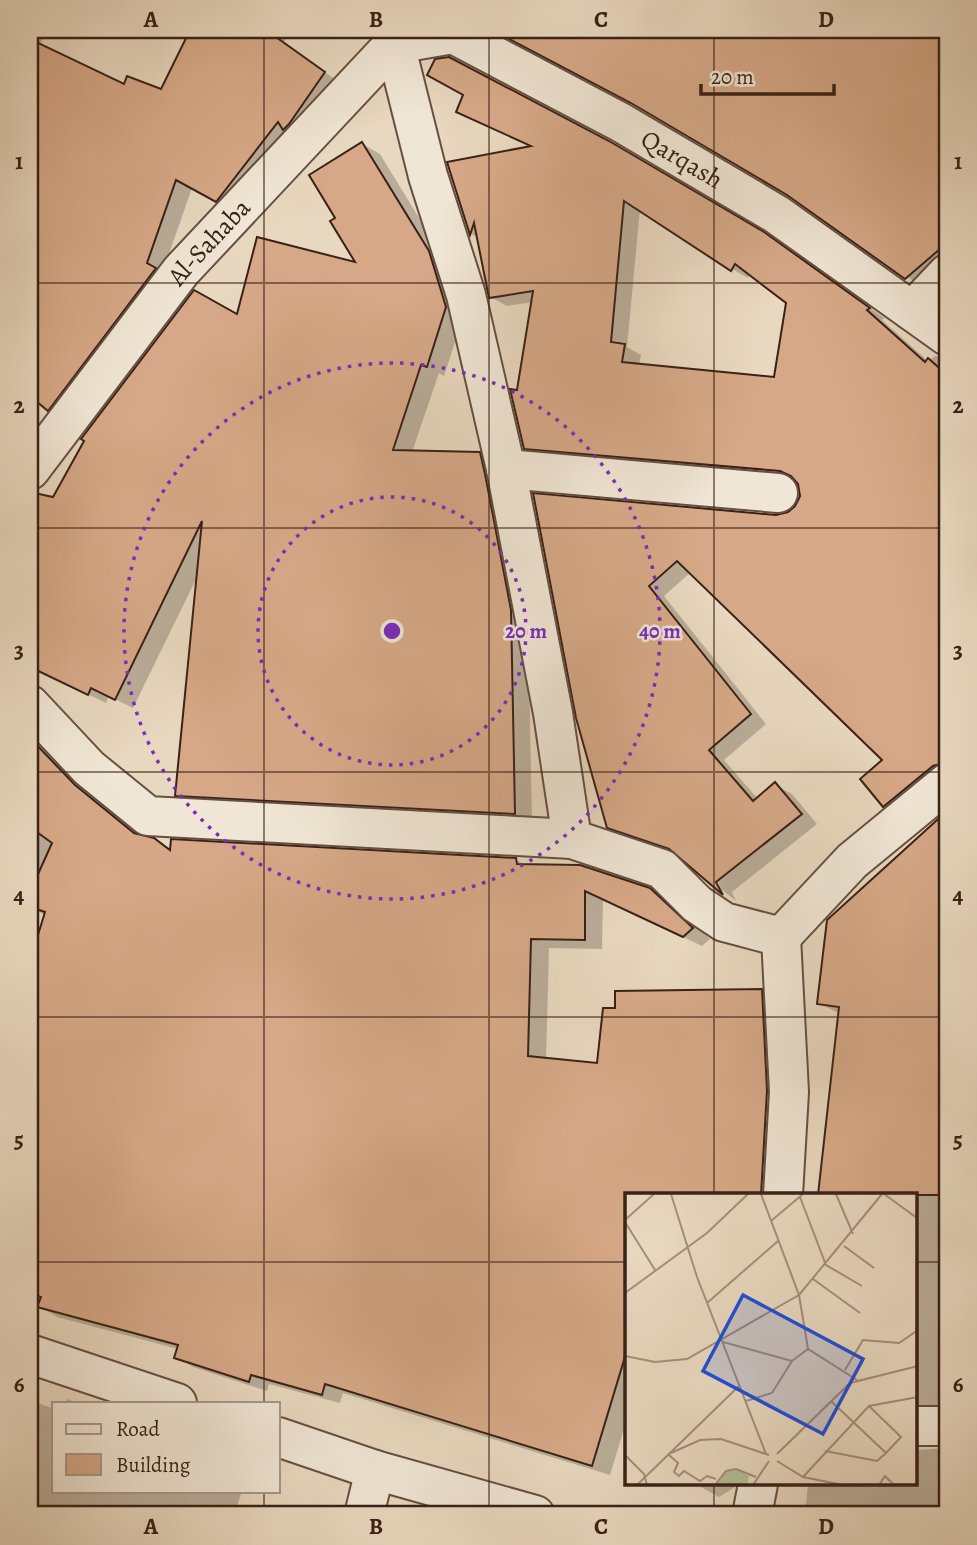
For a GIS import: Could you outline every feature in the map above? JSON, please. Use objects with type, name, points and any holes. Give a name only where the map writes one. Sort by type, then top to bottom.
[{"type":"street","name":"Qarqash","points":[[392,34],[453,34],[620,122],[776,214],[947,336]]},
{"type":"street","name":"Al-Sahaba","points":[[37,450],[181,271],[392,34]]},
{"type":"street","points":[[392,34],[428,176],[466,295],[506,469],[553,713],[572,839]]},
{"type":"street","points":[[912,311],[947,274]]},
{"type":"street","points":[[506,469],[778,493]]},
{"type":"street","points":[[30,705],[89,768],[148,817],[572,839],[662,869],[697,904],[724,922],[782,937]]},
{"type":"street","points":[[783,1193],[789,1092],[782,937],[852,861],[947,783]]},
{"type":"street","points":[[30,1354],[174,1402]]},
{"type":"street","points":[[918,1426],[947,1426]]},
{"type":"street","points":[[280,1438],[375,1470],[535,1515]]},
{"type":"street","points":[[364,1515],[375,1470]]},
{"type":"street","points":[[752,1515],[758,1486]]},
{"type":"building","points":[[190,30],[266,30],[325,72],[289,124],[283,130],[278,122],[216,202],[176,180],[147,263],[156,268],[48,411],[30,396],[30,39],[124,84],[127,76],[161,89]]},
{"type":"building","points":[[492,30],[947,30],[947,243],[905,279],[787,195],[631,103]]},
{"type":"building","points":[[449,57],[609,141],[764,232],[870,308],[867,310],[925,362],[928,358],[947,375],[947,762],[933,766],[883,807],[860,779],[882,760],[677,561],[649,586],[751,714],[709,750],[753,801],[775,782],[802,814],[716,882],[723,895],[669,849],[607,828],[576,718],[533,493],[776,515],[788,512],[795,506],[800,496],[798,484],[791,476],[780,471],[524,449],[510,389],[517,390],[533,291],[489,298],[474,223],[470,235],[447,162],[531,146],[456,112],[463,95],[427,75],[435,59]],"holes":[[[624,201],[731,271],[735,264],[786,303],[774,377],[622,362],[625,344],[611,342]]]},
{"type":"building","points":[[362,142],[429,251],[446,307],[427,367],[421,365],[393,450],[480,452],[511,610],[515,814],[175,796],[202,521],[115,700],[91,688],[88,695],[30,667],[30,492],[53,497],[84,441],[81,439],[194,290],[237,314],[257,237],[355,262],[330,221],[335,218],[309,175]]},
{"type":"building","points":[[30,738],[75,785],[134,833],[154,838],[170,850],[171,839],[516,858],[517,864],[580,865],[650,888],[693,928],[683,937],[585,891],[585,940],[531,939],[528,1056],[597,1063],[603,1008],[615,1008],[615,991],[762,989],[767,1090],[761,1193],[625,1193],[625,1357],[592,1466],[325,1384],[322,1395],[251,1375],[249,1382],[174,1358],[178,1345],[37,1307],[41,1297],[30,1293],[30,961],[45,912],[30,907],[30,892],[52,843],[30,827]]},
{"type":"building","points":[[947,811],[947,1195],[818,1193],[839,1007],[817,1004],[827,920]]}]
